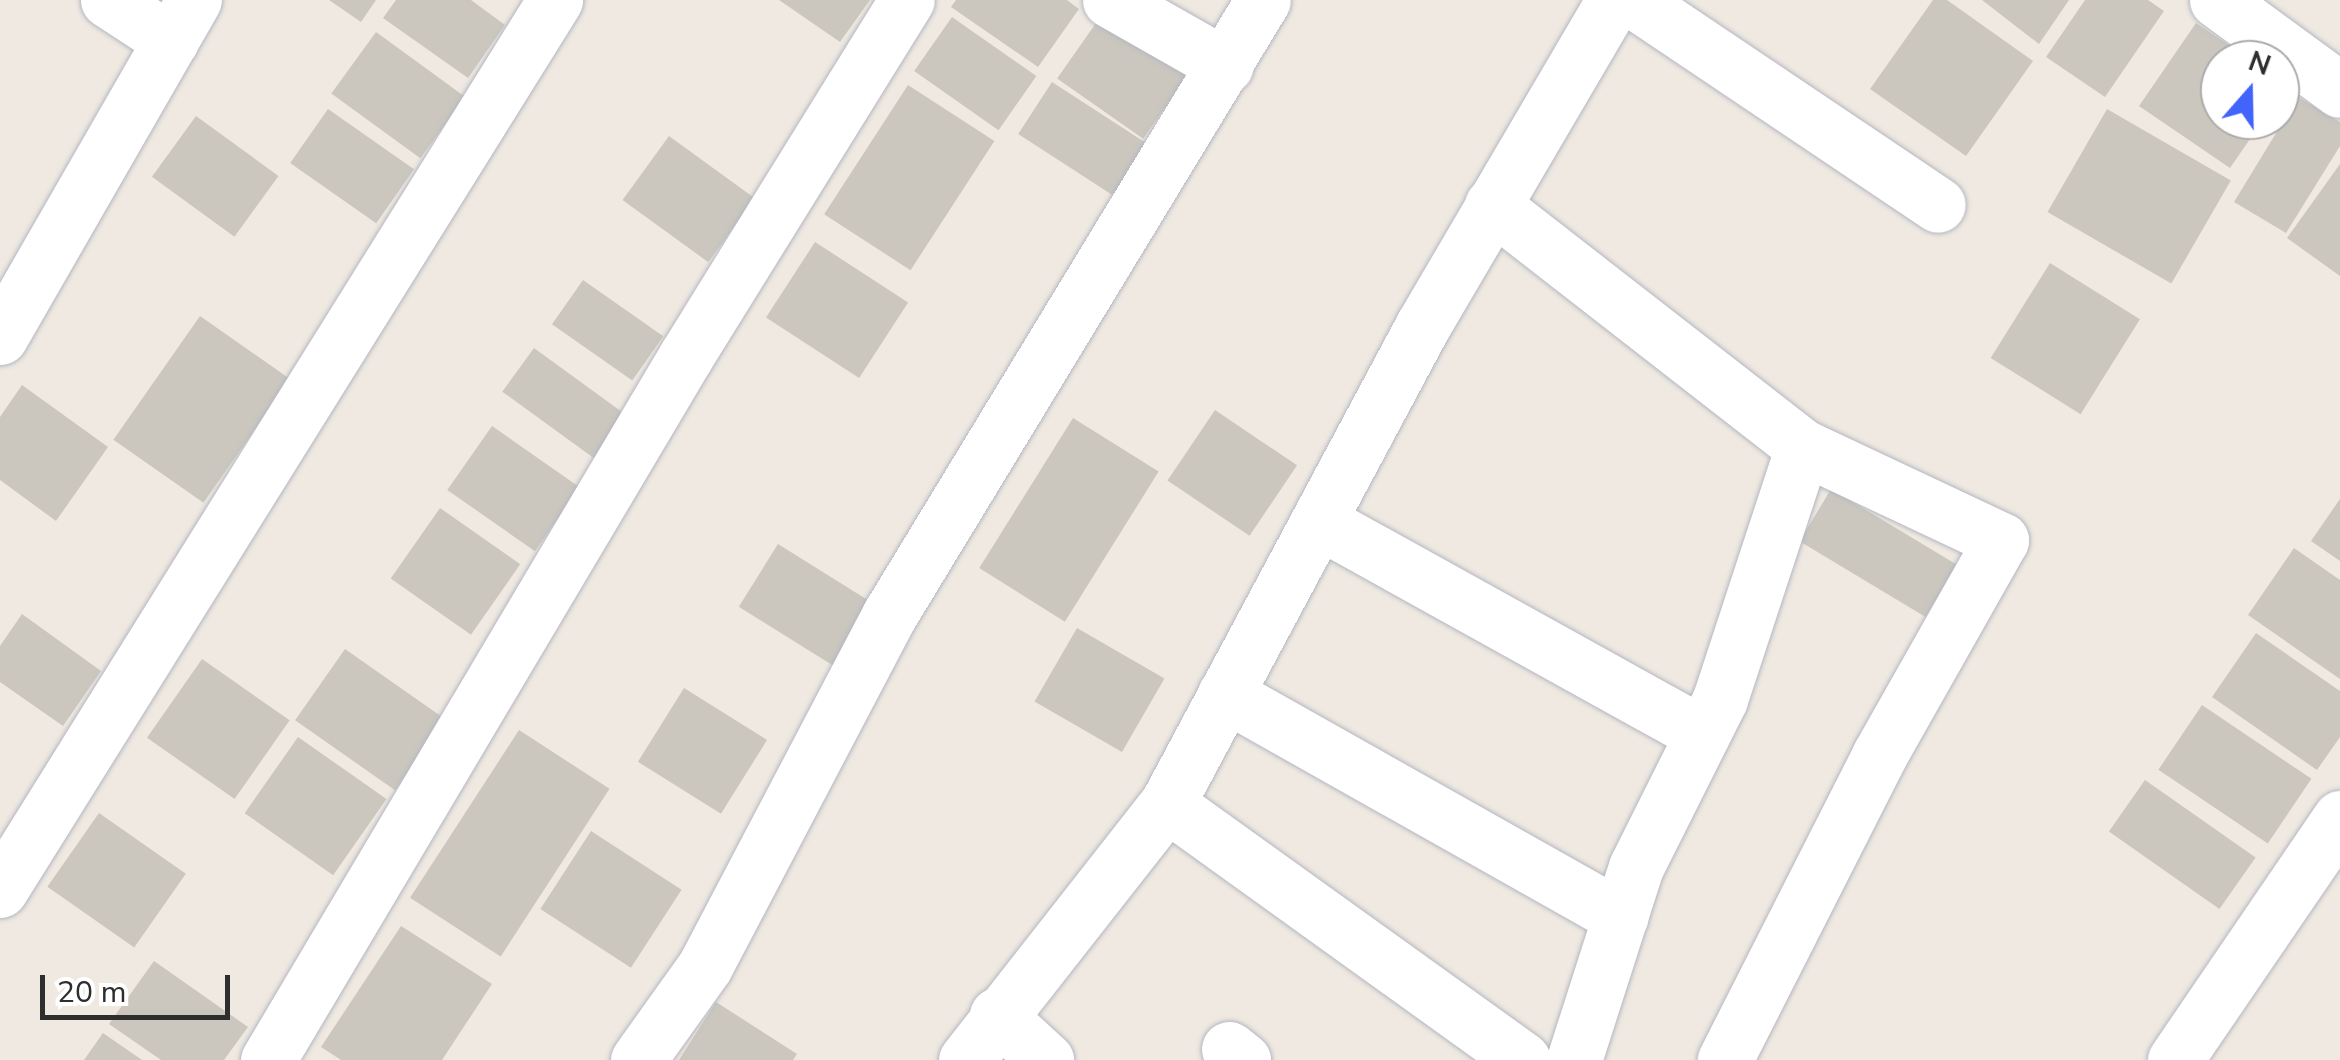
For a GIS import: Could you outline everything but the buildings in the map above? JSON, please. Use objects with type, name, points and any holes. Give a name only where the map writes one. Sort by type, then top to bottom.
[{"type":"street","points":[[6,316],[182,21],[108,0]]},
{"type":"street","points":[[0,890],[556,0]]},
{"type":"street","points":[[268,1060],[686,356],[907,0]]},
{"type":"street","points":[[1110,0],[1226,66]]},
{"type":"street","points":[[638,1060],[706,966],[890,614],[1263,0]]},
{"type":"street","points":[[966,1060],[997,1015],[1167,804],[1492,205],[1614,0]]},
{"type":"street","points":[[1633,0],[1938,205]]},
{"type":"street","points":[[2217,0],[2340,90]]},
{"type":"street","points":[[1492,205],[1803,446],[2000,540],[1879,756],[1725,1060]]},
{"type":"street","points":[[1574,1060],[1636,868],[1720,699],[1803,446]]},
{"type":"street","points":[[1322,523],[1702,734]]},
{"type":"street","points":[[1226,694],[1620,918]]},
{"type":"street","points":[[1167,804],[1524,1060]]},
{"type":"street","points":[[2175,1060],[2340,818]]},
{"type":"street","points":[[997,1015],[1046,1060]]}]
